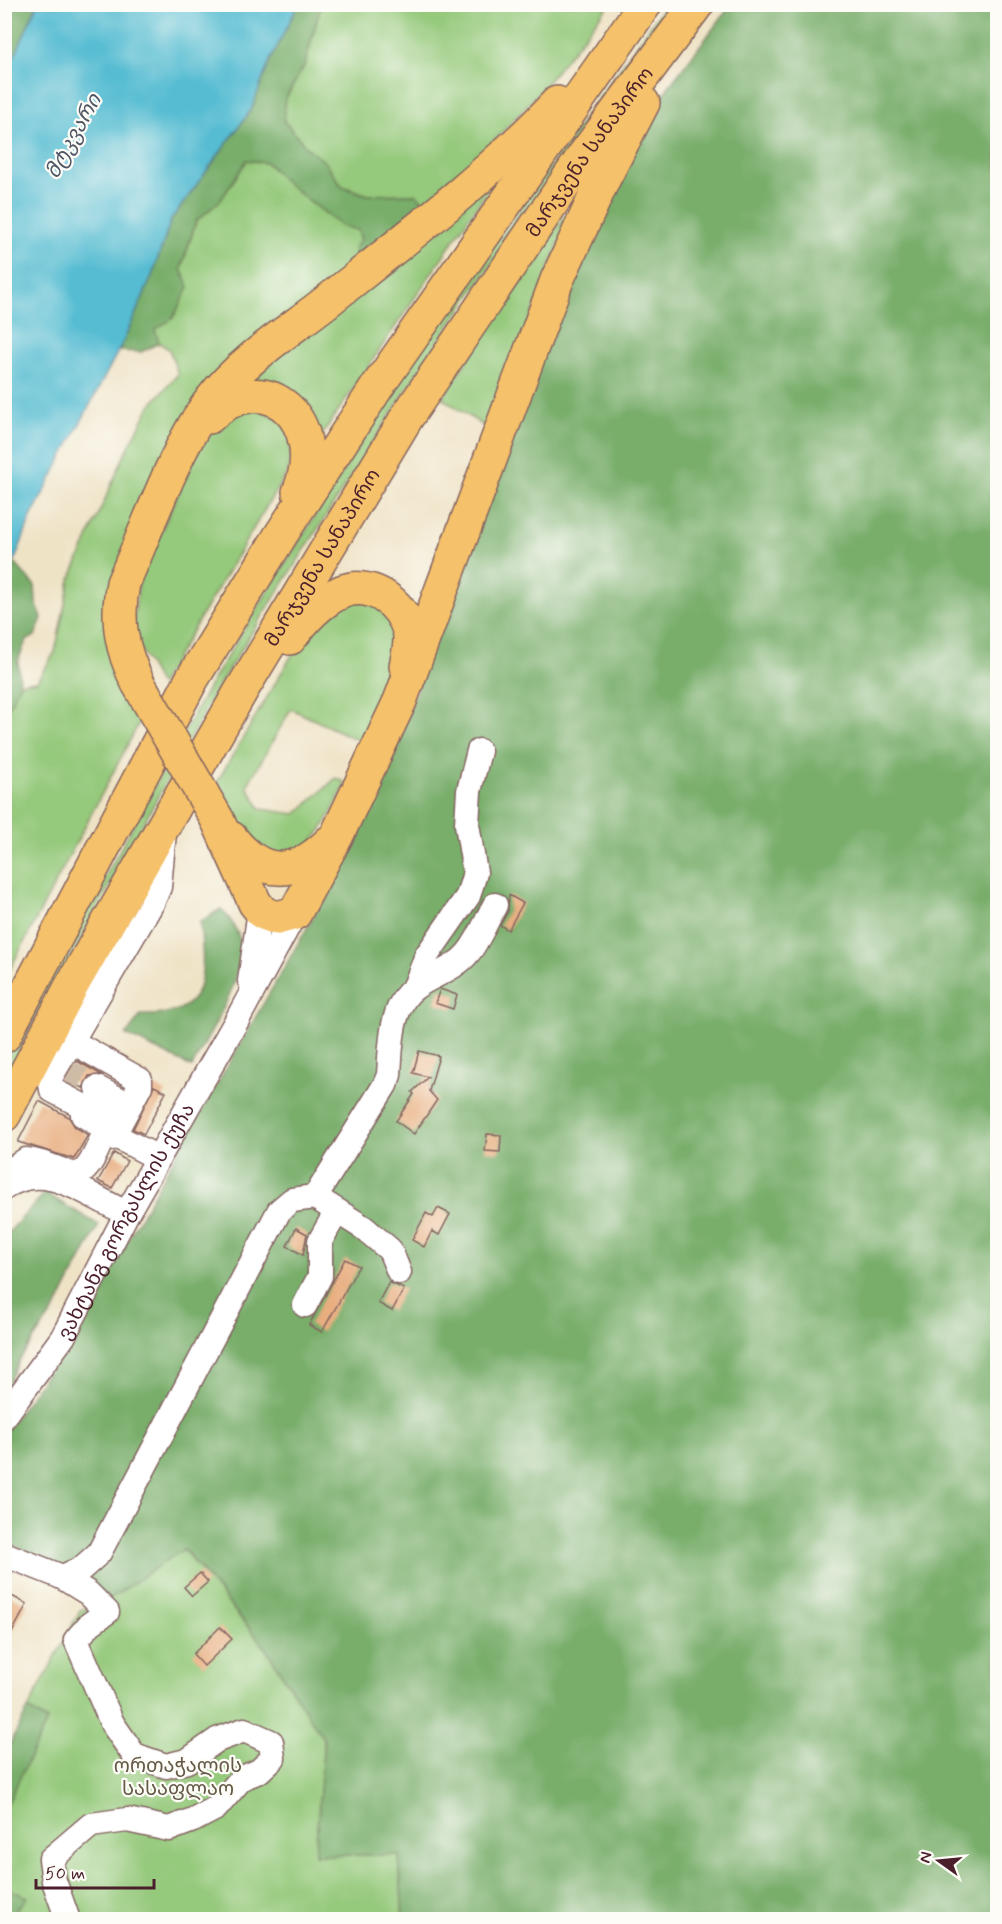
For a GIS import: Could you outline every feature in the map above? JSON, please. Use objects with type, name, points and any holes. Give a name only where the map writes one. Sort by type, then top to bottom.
[{"type":"highway","points":[[639,12],[555,105],[501,157],[247,364],[213,398],[192,429],[123,583],[119,605],[121,639],[138,683],[218,819],[256,902],[277,918],[299,906],[337,835],[400,701],[557,280],[602,182],[671,56],[689,15]]},
{"type":"highway","name":"მარჯვენა სანაპირო","points":[[4,1036],[192,679],[282,533],[377,387],[639,12]]},
{"type":"highway","name":"მარჯვენა სანაპირო","points":[[4,1115],[71,987],[164,824],[241,691],[407,417],[585,154],[689,15]]},
{"type":"highway","points":[[179,456],[209,417],[222,405],[240,396],[267,397],[288,408],[302,426],[308,450],[305,478],[282,533]]},
{"type":"highway","points":[[241,691],[268,665],[304,620],[323,603],[343,591],[362,588],[378,592],[391,600],[401,613],[409,632],[408,654],[400,701]]},
{"type":"highway","points":[[218,819],[249,858],[280,868],[302,883],[299,906]]},
{"type":"highway","points":[[256,902],[259,877],[316,856],[337,835]]},
{"type":"street","points":[[315,1197],[385,1085],[389,1076],[397,1012],[415,987],[427,955],[468,896],[476,873],[467,824],[469,791],[478,751]]},
{"type":"street","points":[[4,1175],[26,1160],[69,1175],[78,1175],[87,1168],[100,1143],[105,1131],[103,1127],[49,1097],[46,1090],[74,1035],[159,887],[164,824]]},
{"type":"street","points":[[237,1020],[254,963],[256,902]]},
{"type":"street","points":[[415,987],[441,974],[467,954],[495,905]]},
{"type":"street","points":[[237,1020],[299,906]]},
{"type":"street","name":"ვახტანგ გორგასლის ქუჩა","points":[[4,1417],[63,1337],[127,1213],[237,1020]]},
{"type":"street","points":[[74,1035],[78,1045],[140,1080],[121,1122],[84,1190]]},
{"type":"street","points":[[56,1071],[52,1090],[121,1122]]},
{"type":"street","points":[[97,1088],[121,1122],[158,1158]]},
{"type":"street","points":[[4,1188],[27,1178],[47,1177],[65,1181],[127,1213]]},
{"type":"street","points":[[62,1577],[81,1569],[99,1553],[279,1211],[292,1200],[315,1197],[364,1228],[390,1250],[399,1272]]},
{"type":"street","points":[[305,1305],[320,1276],[320,1241],[337,1211]]},
{"type":"street","points":[[4,1554],[62,1577],[88,1593],[107,1612],[90,1624],[76,1640],[112,1723],[134,1755],[166,1766],[187,1761],[217,1740],[244,1730],[271,1742],[273,1758],[259,1771],[242,1778],[216,1808],[193,1820],[169,1828],[127,1820],[91,1825],[51,1858],[59,1914]]},
{"type":"green space","points":[[5,5],[37,5],[16,53],[5,69]]},
{"type":"green space","points":[[298,5],[321,5],[305,64],[285,100],[284,121],[306,147],[325,162],[342,187],[368,195],[416,194],[428,207],[360,262],[354,248],[361,240],[358,230],[342,226],[289,185],[267,163],[247,160],[220,201],[196,221],[181,269],[189,287],[173,318],[155,330],[159,343],[141,352],[119,351],[152,276],[171,220],[251,110],[269,63]]},
{"type":"green space","points":[[321,5],[609,5],[541,90],[485,151],[428,207],[416,194],[368,195],[342,186],[325,162],[306,147],[284,121],[285,100],[305,64]]},
{"type":"green space","points":[[665,5],[677,5],[556,170],[422,365],[220,683],[5,1078],[5,1062],[12,1047],[212,681],[413,359]]},
{"type":"green space","points":[[731,5],[997,5],[997,1919],[403,1919],[399,1855],[315,1855],[324,1740],[264,1646],[184,1549],[108,1600],[49,1560],[5,1542],[5,1432],[65,1348],[319,907],[394,754],[520,395],[642,131],[667,89]]},
{"type":"green space","points":[[247,160],[267,163],[289,185],[342,226],[358,230],[361,240],[360,262],[235,363],[108,644],[116,674],[140,721],[5,979],[5,948],[8,946],[4,936],[4,716],[20,683],[37,681],[55,652],[70,580],[123,458],[150,406],[178,374],[169,349],[159,343],[154,330],[173,318],[181,270],[196,221],[220,201]]},
{"type":"green space","points":[[502,169],[320,438],[244,387],[328,308]]},
{"type":"green space","points":[[575,201],[488,429],[442,398]]},
{"type":"green space","points":[[243,404],[292,423],[289,469],[160,685],[136,641],[133,624],[139,581],[195,457],[215,423]]},
{"type":"green space","points":[[14,562],[35,586],[36,603],[42,618],[35,636],[26,641],[18,661],[20,683],[5,716],[5,587]]},
{"type":"green space","points":[[338,601],[388,602],[401,654],[364,743],[291,709],[247,786],[261,809],[296,814],[336,778],[346,783],[325,824],[310,843],[291,854],[271,855],[222,812],[228,800],[217,782],[309,626]]},
{"type":"green space","points":[[221,909],[237,931],[241,944],[241,958],[228,999],[192,1067],[126,1035],[141,1015],[164,1014],[180,1009],[191,1001],[198,990],[202,976],[200,922]]},
{"type":"green space","points":[[45,1193],[99,1225],[57,1306],[20,1359],[5,1390],[5,1236]]},
{"type":"green space","name":"ორთაჭალის სასაფლაო","points":[[183,1549],[264,1646],[324,1740],[315,1855],[399,1855],[403,1919],[8,1919],[27,1897],[5,1888],[4,1809],[47,1721],[28,1709],[80,1610],[108,1600]]},
{"type":"green space","points":[[28,1709],[47,1721],[5,1809],[5,1754]]},
{"type":"green space","points":[[5,1888],[28,1897],[8,1919],[5,1919]]},
{"type":"water","name":"მტკვარი","points":[[37,5],[298,5],[269,63],[251,110],[171,220],[152,276],[124,340],[31,517],[5,587],[5,69],[16,53]]},
{"type":"building","points":[[509,895],[523,903],[508,930],[500,925],[508,911]]},
{"type":"building","points":[[440,989],[457,995],[453,1009],[435,1003]]},
{"type":"building","points":[[419,1051],[439,1056],[429,1091],[437,1100],[414,1134],[396,1121],[414,1094],[412,1092],[428,1077],[413,1073]]},
{"type":"building","points":[[77,1061],[102,1075],[89,1076],[83,1088],[66,1079]]},
{"type":"building","points":[[154,1086],[166,1092],[144,1134],[133,1129]]},
{"type":"building","points":[[39,1101],[69,1117],[75,1127],[88,1135],[74,1159],[18,1142]]},
{"type":"building","points":[[487,1134],[501,1135],[500,1152],[485,1151]]},
{"type":"building","points":[[114,1153],[127,1161],[112,1188],[98,1181]]},
{"type":"building","points":[[438,1208],[450,1214],[439,1235],[432,1231],[424,1247],[412,1240],[426,1213],[433,1217]]},
{"type":"building","points":[[296,1228],[307,1234],[303,1255],[287,1246]]},
{"type":"building","points":[[345,1259],[359,1266],[322,1332],[309,1325]]},
{"type":"building","points":[[389,1282],[404,1289],[392,1311],[378,1303]]},
{"type":"building","points":[[200,1573],[208,1582],[192,1596],[184,1587]]},
{"type":"building","points":[[4,1592],[27,1604],[4,1648]]},
{"type":"building","points":[[220,1627],[232,1639],[204,1666],[193,1654]]},
{"type":"tunnel","points":[[61,1068],[97,1088]]}]
